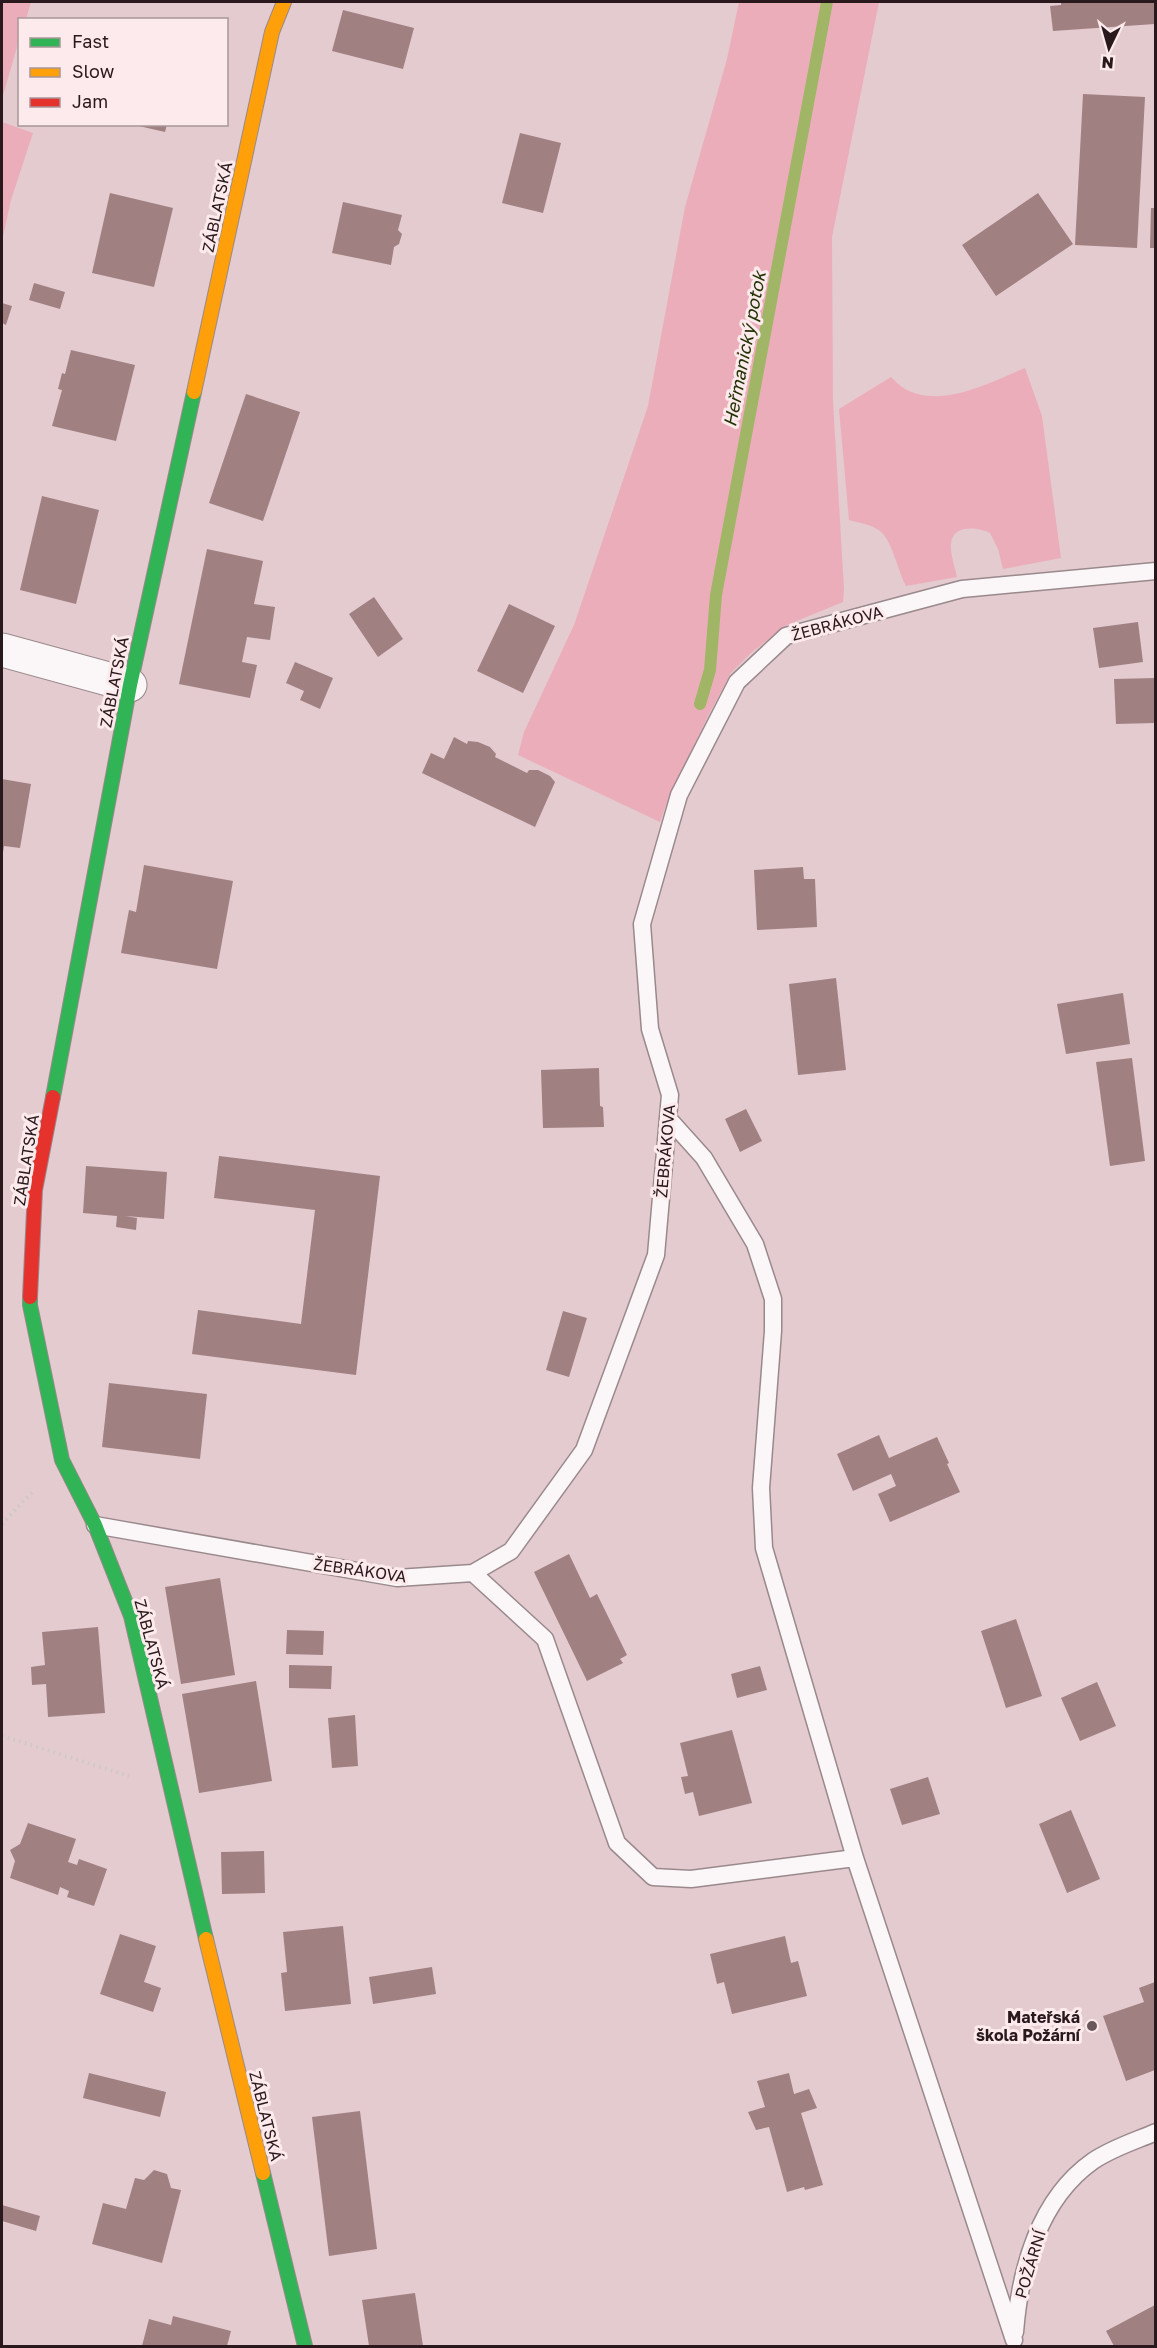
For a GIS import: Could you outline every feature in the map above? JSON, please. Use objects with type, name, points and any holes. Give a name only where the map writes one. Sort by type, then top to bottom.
[{"type":"street","name":"ZÁBLATSKÁ","points":[[284,2],[272,32],[130,685],[35,1190],[30,1305],[62,1460],[95,1525],[131,1616],[170,1789],[305,2346]]},
{"type":"street","points":[[2,650],[130,685]]},
{"type":"lane","name":"ŽEBRÁKOVA","points":[[95,1525],[398,1578],[473,1573],[512,1551],[584,1450],[656,1255],[670,1095],[650,1029],[642,924],[679,795],[737,682],[786,636],[962,589],[1155,571]]},
{"type":"lane","points":[[668,1118],[704,1158],[755,1244],[773,1299],[773,1331],[761,1488],[764,1548],[855,1858],[1015,2343]]},
{"type":"lane","points":[[473,1573],[545,1639],[617,1843],[653,1877],[691,1879],[855,1858]]},
{"type":"lane","name":"POŽÁRNÍ","points":[[1015,2343],[1017,2305],[1024,2271],[1036,2235],[1053,2203],[1092,2162],[1108,2152],[1155,2132]]},
{"type":"path","points":[[2,1524],[62,1460]]},
{"type":"path","points":[[2,1736],[170,1789]]},
{"type":"shaded area","points":[[2,2],[31,2],[26,18],[18,18],[18,43],[2,99]]},
{"type":"shaded area","points":[[739,2],[879,2],[832,237],[833,401],[843,602],[787,625],[752,652],[731,673],[667,802],[660,822],[518,755],[524,732],[574,625],[648,406],[685,207],[727,59]]},
{"type":"shaded area","points":[[2,122],[33,133],[11,200],[2,241]]},
{"type":"shaded area","points":[[1025,368],[1042,416],[1061,558],[1003,569],[998,549],[990,533],[979,529],[966,529],[956,533],[952,538],[952,556],[957,577],[906,586],[884,535],[873,527],[849,520],[839,409],[891,377],[905,389],[919,394],[950,395],[982,386]]},
{"type":"building","points":[[1061,2],[1155,2],[1155,24],[1053,31],[1050,6],[1061,5]]},
{"type":"building","points":[[343,10],[414,28],[403,69],[332,51]]},
{"type":"building","points":[[1083,94],[1145,97],[1137,248],[1075,245]]},
{"type":"building","points":[[139,126],[166,126],[165,132]]},
{"type":"building","points":[[520,133],[561,143],[543,213],[502,203]]},
{"type":"building","points":[[110,193],[173,208],[154,287],[92,273]]},
{"type":"building","points":[[1038,193],[1073,244],[996,296],[962,245]]},
{"type":"building","points":[[343,202],[402,215],[398,230],[402,234],[399,244],[394,247],[391,265],[332,253]]},
{"type":"building","points":[[1151,208],[1155,208],[1155,248],[1150,248]]},
{"type":"building","points":[[34,283],[65,292],[60,309],[29,300]]},
{"type":"building","points":[[2,303],[12,306],[6,325],[2,323]]},
{"type":"building","points":[[71,350],[135,365],[116,441],[52,426],[62,390],[58,389],[62,373],[65,374]]},
{"type":"building","points":[[246,394],[300,412],[263,521],[209,503]]},
{"type":"building","points":[[42,496],[99,510],[76,604],[20,590]]},
{"type":"building","points":[[207,549],[263,561],[254,604],[275,607],[270,640],[247,637],[242,662],[257,665],[250,698],[179,684]]},
{"type":"building","points":[[374,597],[403,639],[378,657],[349,614]]},
{"type":"building","points":[[509,604],[555,626],[523,693],[477,671]]},
{"type":"building","points":[[1138,622],[1143,662],[1099,668],[1093,628]]},
{"type":"building","points":[[295,662],[333,678],[320,709],[300,700],[304,691],[286,683]]},
{"type":"building","points":[[1155,678],[1155,723],[1116,724],[1114,679]]},
{"type":"building","points":[[454,737],[467,744],[468,741],[478,742],[490,747],[496,754],[495,757],[527,773],[529,770],[538,770],[550,776],[555,782],[535,827],[422,773],[431,753],[444,759]]},
{"type":"building","points":[[2,779],[31,784],[20,848],[4,846],[3,852]]},
{"type":"building","points":[[144,865],[233,881],[217,969],[121,953],[129,910],[136,912]]},
{"type":"building","points":[[803,867],[804,879],[815,879],[817,927],[757,930],[754,870]]},
{"type":"building","points":[[836,978],[846,1070],[798,1075],[789,984]]},
{"type":"building","points":[[1123,993],[1130,1044],[1066,1054],[1057,1004]]},
{"type":"building","points":[[1132,1058],[1145,1161],[1110,1166],[1096,1062]]},
{"type":"building","points":[[599,1068],[600,1106],[603,1107],[604,1127],[543,1128],[541,1070]]},
{"type":"building","points":[[746,1109],[762,1141],[740,1152],[725,1119]]},
{"type":"building","points":[[219,1156],[380,1176],[356,1375],[192,1354],[198,1310],[301,1324],[315,1210],[214,1198]]},
{"type":"building","points":[[86,1166],[167,1172],[164,1219],[125,1216],[137,1218],[136,1230],[116,1227],[117,1216],[83,1213]]},
{"type":"building","points":[[563,1311],[587,1318],[569,1377],[546,1370]]},
{"type":"building","points":[[109,1383],[207,1394],[200,1459],[102,1447]]},
{"type":"building","points":[[879,1435],[889,1458],[937,1437],[960,1492],[890,1522],[878,1494],[896,1486],[891,1474],[853,1491],[837,1454]]},
{"type":"building","points":[[569,1554],[590,1598],[597,1594],[627,1655],[620,1659],[623,1663],[587,1681],[534,1572]]},
{"type":"building","points":[[220,1578],[235,1675],[181,1684],[165,1587]]},
{"type":"building","points":[[1016,1619],[1042,1696],[1006,1708],[981,1631]]},
{"type":"building","points":[[98,1627],[105,1713],[48,1717],[46,1684],[32,1685],[31,1667],[45,1665],[42,1632]]},
{"type":"building","points":[[287,1630],[324,1631],[323,1655],[286,1654]]},
{"type":"building","points":[[289,1665],[332,1666],[331,1689],[289,1688]]},
{"type":"building","points":[[760,1666],[767,1690],[737,1698],[731,1674]]},
{"type":"building","points":[[256,1681],[272,1781],[199,1793],[182,1694]]},
{"type":"building","points":[[1097,1682],[1116,1726],[1080,1741],[1061,1698]]},
{"type":"building","points":[[355,1715],[358,1766],[332,1768],[328,1718]]},
{"type":"building","points":[[732,1730],[752,1803],[699,1816],[693,1792],[685,1794],[681,1777],[688,1776],[680,1743]]},
{"type":"building","points":[[928,1777],[940,1814],[902,1825],[890,1789]]},
{"type":"building","points":[[1071,1810],[1100,1879],[1067,1893],[1039,1824]]},
{"type":"building","points":[[28,1823],[76,1839],[68,1862],[77,1865],[79,1859],[107,1869],[94,1906],[67,1897],[69,1891],[60,1887],[58,1895],[10,1878],[15,1861],[10,1850],[20,1844]]},
{"type":"building","points":[[264,1851],[265,1893],[222,1894],[221,1852]]},
{"type":"building","points":[[343,1926],[351,2004],[285,2011],[281,1973],[287,1972],[283,1932]]},
{"type":"building","points":[[120,1934],[156,1946],[144,1982],[161,1988],[153,2012],[100,1994]]},
{"type":"building","points":[[785,1936],[791,1963],[798,1961],[807,1996],[732,2014],[724,1982],[717,1984],[710,1954]]},
{"type":"building","points":[[432,1967],[436,1994],[373,2004],[369,1977]]},
{"type":"building","points":[[1155,1982],[1155,2070],[1126,2081],[1103,2016],[1144,2002],[1139,1988]]},
{"type":"building","points":[[89,2073],[166,2092],[160,2117],[83,2098]]},
{"type":"building","points":[[789,2073],[794,2094],[809,2089],[817,2108],[801,2113],[823,2185],[787,2192],[769,2127],[756,2130],[748,2112],[765,2107],[757,2081]]},
{"type":"building","points":[[360,2111],[377,2249],[329,2256],[312,2117]]},
{"type":"building","points":[[154,2170],[167,2174],[171,2188],[181,2190],[162,2263],[92,2244],[103,2203],[126,2209],[135,2178],[144,2180]]},
{"type":"building","points":[[2,2205],[40,2216],[36,2231],[2,2221]]},
{"type":"building","points":[[415,2293],[423,2346],[369,2346],[362,2300]]},
{"type":"building","points":[[1155,2305],[1155,2346],[1114,2346],[1106,2331]]},
{"type":"building","points":[[173,2316],[231,2331],[227,2346],[142,2346],[149,2319],[171,2325]]},
{"type":"waterway","name":"Heřmanický potok","points":[[700,704],[710,670],[716,595],[827,2]]},
{"type":"traffic: fast","points":[[53,1097],[130,685],[194,392]]},
{"type":"traffic: fast","points":[[30,1297],[62,1460],[95,1525],[131,1616],[206,1939]]},
{"type":"traffic: fast","points":[[263,2173],[305,2346]]},
{"type":"traffic: slow","points":[[194,392],[272,32],[284,2]]},
{"type":"traffic: slow","points":[[206,1939],[263,2173]]},
{"type":"traffic: jam","points":[[30,1297],[35,1190],[53,1097]]},
{"type":"place","name":"Mateřská škola Požární","points":[[1092,2026]]}]
